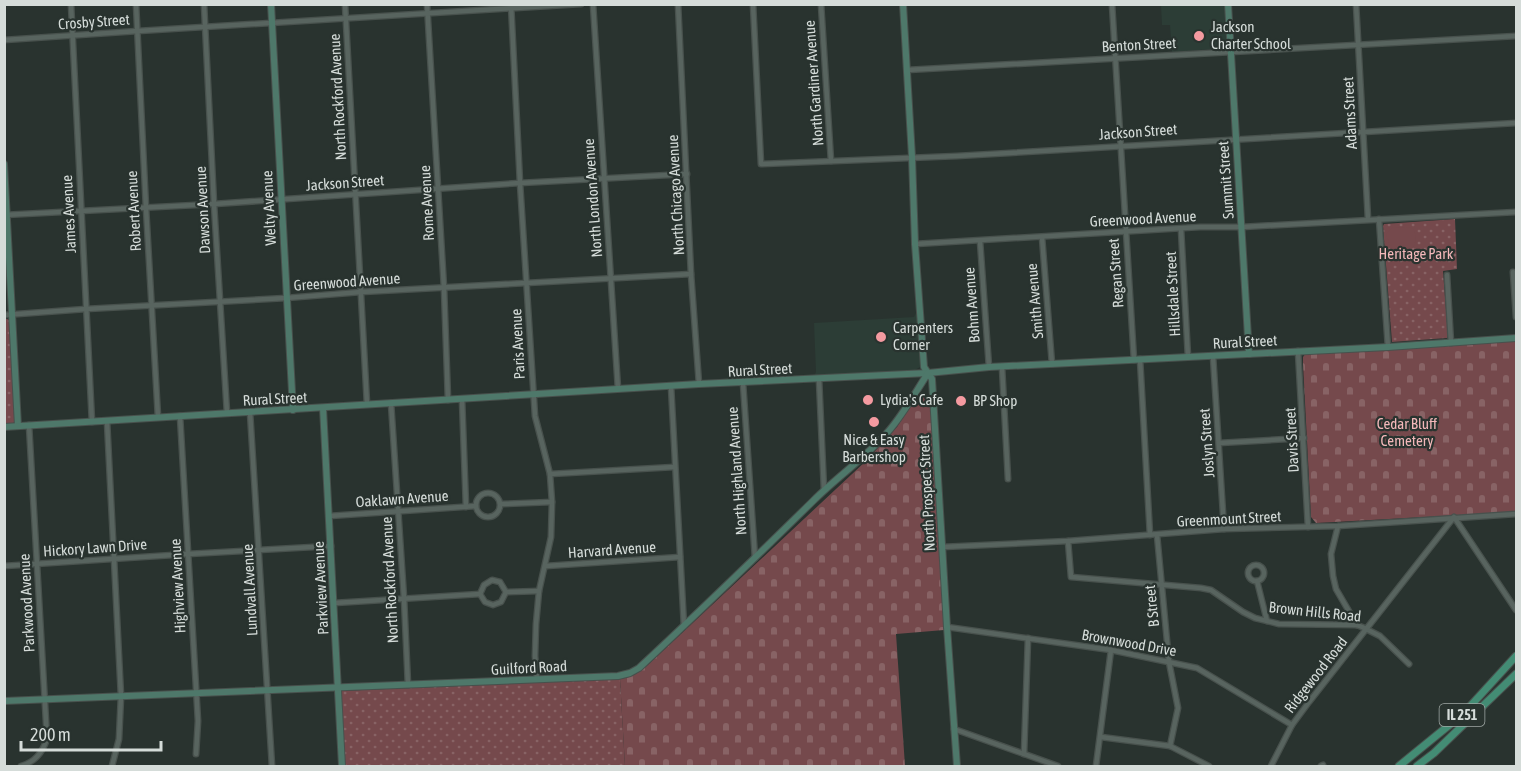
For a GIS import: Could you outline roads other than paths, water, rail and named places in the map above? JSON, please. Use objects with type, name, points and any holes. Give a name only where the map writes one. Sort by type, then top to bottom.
[{"type":"main road","name":"IL 251","points":[[1399,766],[1464,713],[1516,656]]},
{"type":"main road","name":"IL 251","points":[[1417,766],[1434,753],[1516,674]]},
{"type":"street","name":"James Avenue","points":[[71,4],[92,422]]},
{"type":"street","name":"Robert Avenue","points":[[136,4],[159,417]]},
{"type":"street","name":"Dawson Avenue","points":[[204,4],[227,413]]},
{"type":"street","name":"Welty Avenue","points":[[270,4],[292,410]]},
{"type":"street","name":"North Rockford Avenue","points":[[345,4],[367,404]]},
{"type":"street","name":"Rome Avenue","points":[[427,4],[444,288],[448,400]]},
{"type":"street","name":"Crosby Street","points":[[4,40],[428,14],[512,6],[581,4]]},
{"type":"street","name":"North London Avenue","points":[[593,4],[618,389]]},
{"type":"street","name":"North Chicago Avenue","points":[[678,4],[691,274],[699,384]]},
{"type":"street","name":"Jackson Street","points":[[753,4],[761,164],[1516,123]]},
{"type":"street","name":"North Gardiner Avenue","points":[[821,4],[831,161]]},
{"type":"street","name":"North Prospect Street","points":[[903,4],[915,244],[924,367],[932,379],[946,627],[957,766]]},
{"type":"street","name":"Regan Street","points":[[1112,4],[1126,232],[1150,535]]},
{"type":"street","name":"Summit Street","points":[[1228,4],[1249,354]]},
{"type":"street","name":"Adams Street","points":[[1356,4],[1368,219]]},
{"type":"street","name":"Paris Avenue","points":[[512,6],[534,416],[550,474],[552,502],[551,537],[539,591],[536,634],[537,680]]},
{"type":"street","name":"Benton Street","points":[[907,70],[1516,36]]},
{"type":"street","points":[[4,164],[18,426]]},
{"type":"street","name":"Jackson Street","points":[[6,214],[146,208],[603,177],[687,174]]},
{"type":"street","name":"Greenwood Avenue","points":[[915,244],[1200,227],[1242,227],[1516,212]]},
{"type":"street","points":[[1379,219],[1388,346]]},
{"type":"street","name":"Hillsdale Street","points":[[1181,229],[1188,357]]},
{"type":"street","name":"Smith Avenue","points":[[1042,237],[1052,364]]},
{"type":"street","name":"Bohm Avenue","points":[[980,241],[989,367]]},
{"type":"street","points":[[1514,272],[1516,317]]},
{"type":"street","name":"Greenwood Avenue","points":[[4,315],[526,282],[691,274]]},
{"type":"street","points":[[1447,275],[1451,343]]},
{"type":"street","name":"Rural Street","points":[[4,427],[699,384],[928,373],[989,367],[1516,338]]},
{"type":"street","name":"Davis Street","points":[[1298,351],[1308,527]]},
{"type":"street","name":"Joslyn Street","points":[[1213,356],[1224,529]]},
{"type":"street","points":[[1002,367],[1008,479]]},
{"type":"street","name":"Guilford Road","points":[[4,701],[537,680],[618,676],[630,673],[639,668],[684,626],[824,490],[857,463],[886,434],[928,373]]},
{"type":"street","points":[[819,379],[824,490]]},
{"type":"street","name":"North Highland Avenue","points":[[743,383],[755,558]]},
{"type":"street","points":[[671,386],[684,626]]},
{"type":"street","points":[[462,399],[466,507]]},
{"type":"street","name":"North Rockford Avenue","points":[[391,403],[408,685]]},
{"type":"street","name":"Parkview Avenue","points":[[323,408],[342,766]]},
{"type":"street","name":"Lundvall Avenue","points":[[250,412],[272,766]]},
{"type":"street","name":"Highview Avenue","points":[[180,416],[198,721],[196,754]]},
{"type":"street","points":[[107,421],[121,696],[119,739],[112,766]]},
{"type":"street","name":"Parkwood Avenue","points":[[21,766],[29,764],[37,757],[44,749],[47,739],[29,425]]},
{"type":"street","points":[[1219,443],[1304,438]]},
{"type":"street","points":[[550,474],[674,467]]},
{"type":"street","name":"Oaklawn Avenue","points":[[476,506],[479,497],[488,493],[496,495],[501,504]]},
{"type":"street","name":"Oaklawn Avenue","points":[[501,504],[552,502]]},
{"type":"street","name":"Oaklawn Avenue","points":[[476,506],[481,514],[489,517],[497,513],[501,504]]},
{"type":"street","name":"Oaklawn Avenue","points":[[329,516],[476,506]]},
{"type":"street","name":"Greenmount Street","points":[[942,547],[1516,514]]},
{"type":"street","points":[[1454,517],[1516,610]]},
{"type":"street","name":"Ridgewood Road","points":[[1271,766],[1292,725],[1454,517]]},
{"type":"street","points":[[1338,526],[1331,554],[1333,576],[1336,589],[1357,625]]},
{"type":"street","name":"B Street","points":[[1157,535],[1170,662],[1178,708],[1170,746]]},
{"type":"street","name":"Brown Hills Road","points":[[1068,541],[1071,577],[1211,590],[1255,618],[1289,625],[1357,625],[1380,636],[1409,664]]},
{"type":"street","name":"Hickory Lawn Drive","points":[[4,566],[331,546]]},
{"type":"street","name":"Harvard Avenue","points":[[546,566],[680,557]]},
{"type":"street","points":[[480,594],[484,585],[492,580],[500,582],[506,592]]},
{"type":"street","points":[[1257,581],[1267,621]]},
{"type":"street","points":[[506,592],[539,591]]},
{"type":"street","points":[[480,594],[485,602],[493,605],[501,602],[506,592]]},
{"type":"street","points":[[334,603],[480,594]]},
{"type":"street","name":"Brownwood Drive","points":[[946,627],[1111,650],[1197,668],[1292,725]]},
{"type":"street","points":[[1024,754],[1028,638]]},
{"type":"street","points":[[1096,766],[1111,650]]},
{"type":"street","points":[[954,729],[1058,766]]},
{"type":"street","points":[[1101,737],[1170,746],[1209,766]]},
{"type":"place","name":"Jackson Charter School","points":[[1199,36]]},
{"type":"place","name":"Carpenters Corner","points":[[881,337]]},
{"type":"place","name":"Lydia's Cafe","points":[[868,400]]},
{"type":"place","name":"BP Shop","points":[[961,401]]},
{"type":"place","name":"Nice & Easy Barbershop","points":[[874,422]]},
{"type":"park label","name":"Heritage Park","points":[[1416,254]]},
{"type":"park label","name":"Cedar Bluff Cemetery","points":[[1407,432]]}]
